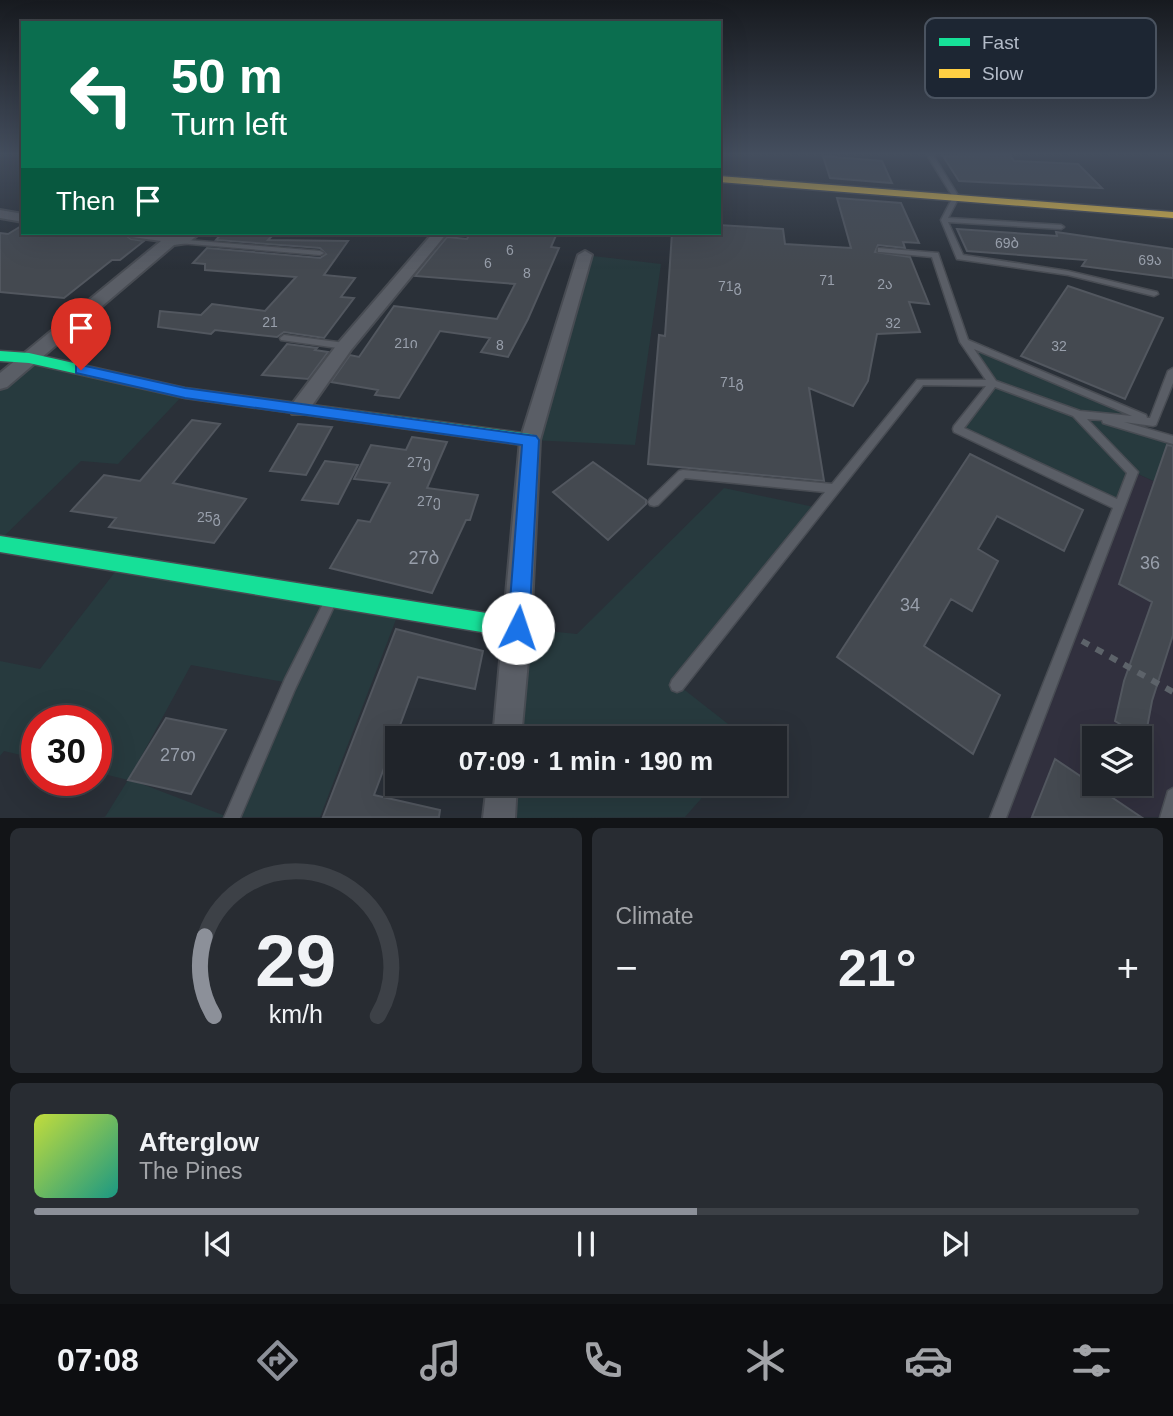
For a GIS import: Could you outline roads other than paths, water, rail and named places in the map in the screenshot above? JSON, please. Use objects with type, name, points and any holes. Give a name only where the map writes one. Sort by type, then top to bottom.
[{"type":"main road","points":[[903,193],[1173,215]]},
{"type":"main road","points":[[0,356],[29,358],[185,393],[530,440]]},
{"type":"main road","points":[[0,544],[518,628]]},
{"type":"street","points":[[0,214],[21,218]]},
{"type":"street","points":[[152,235],[182,238]]},
{"type":"street","points":[[299,409],[345,346],[438,235]]},
{"type":"street","points":[[0,383],[182,238]]},
{"type":"street","points":[[508,726],[518,628],[530,440],[584,256]]},
{"type":"street","points":[[499,817],[501,796]]},
{"type":"lane","points":[[944,220],[956,197],[954,193]]},
{"type":"lane","points":[[944,220],[1061,227]]},
{"type":"lane","points":[[944,220],[960,257],[1068,273],[1154,294]]},
{"type":"lane","points":[[182,238],[320,253]]},
{"type":"lane","points":[[881,250],[935,255],[964,342],[993,383]]},
{"type":"lane","points":[[284,338],[345,346]]},
{"type":"lane","points":[[964,342],[1153,422]]},
{"type":"lane","points":[[1153,422],[1173,372]]},
{"type":"lane","points":[[677,685],[920,382],[993,383],[1077,414],[1173,440]]},
{"type":"lane","points":[[993,383],[958,429],[1121,506]]},
{"type":"lane","points":[[1077,414],[1153,422]]},
{"type":"lane","points":[[998,817],[1133,472],[1077,414]]},
{"type":"lane","points":[[654,502],[683,474],[835,489]]},
{"type":"lane","points":[[232,817],[290,684],[332,598]]},
{"type":"lane","points":[[1168,817],[1173,796]]}]
